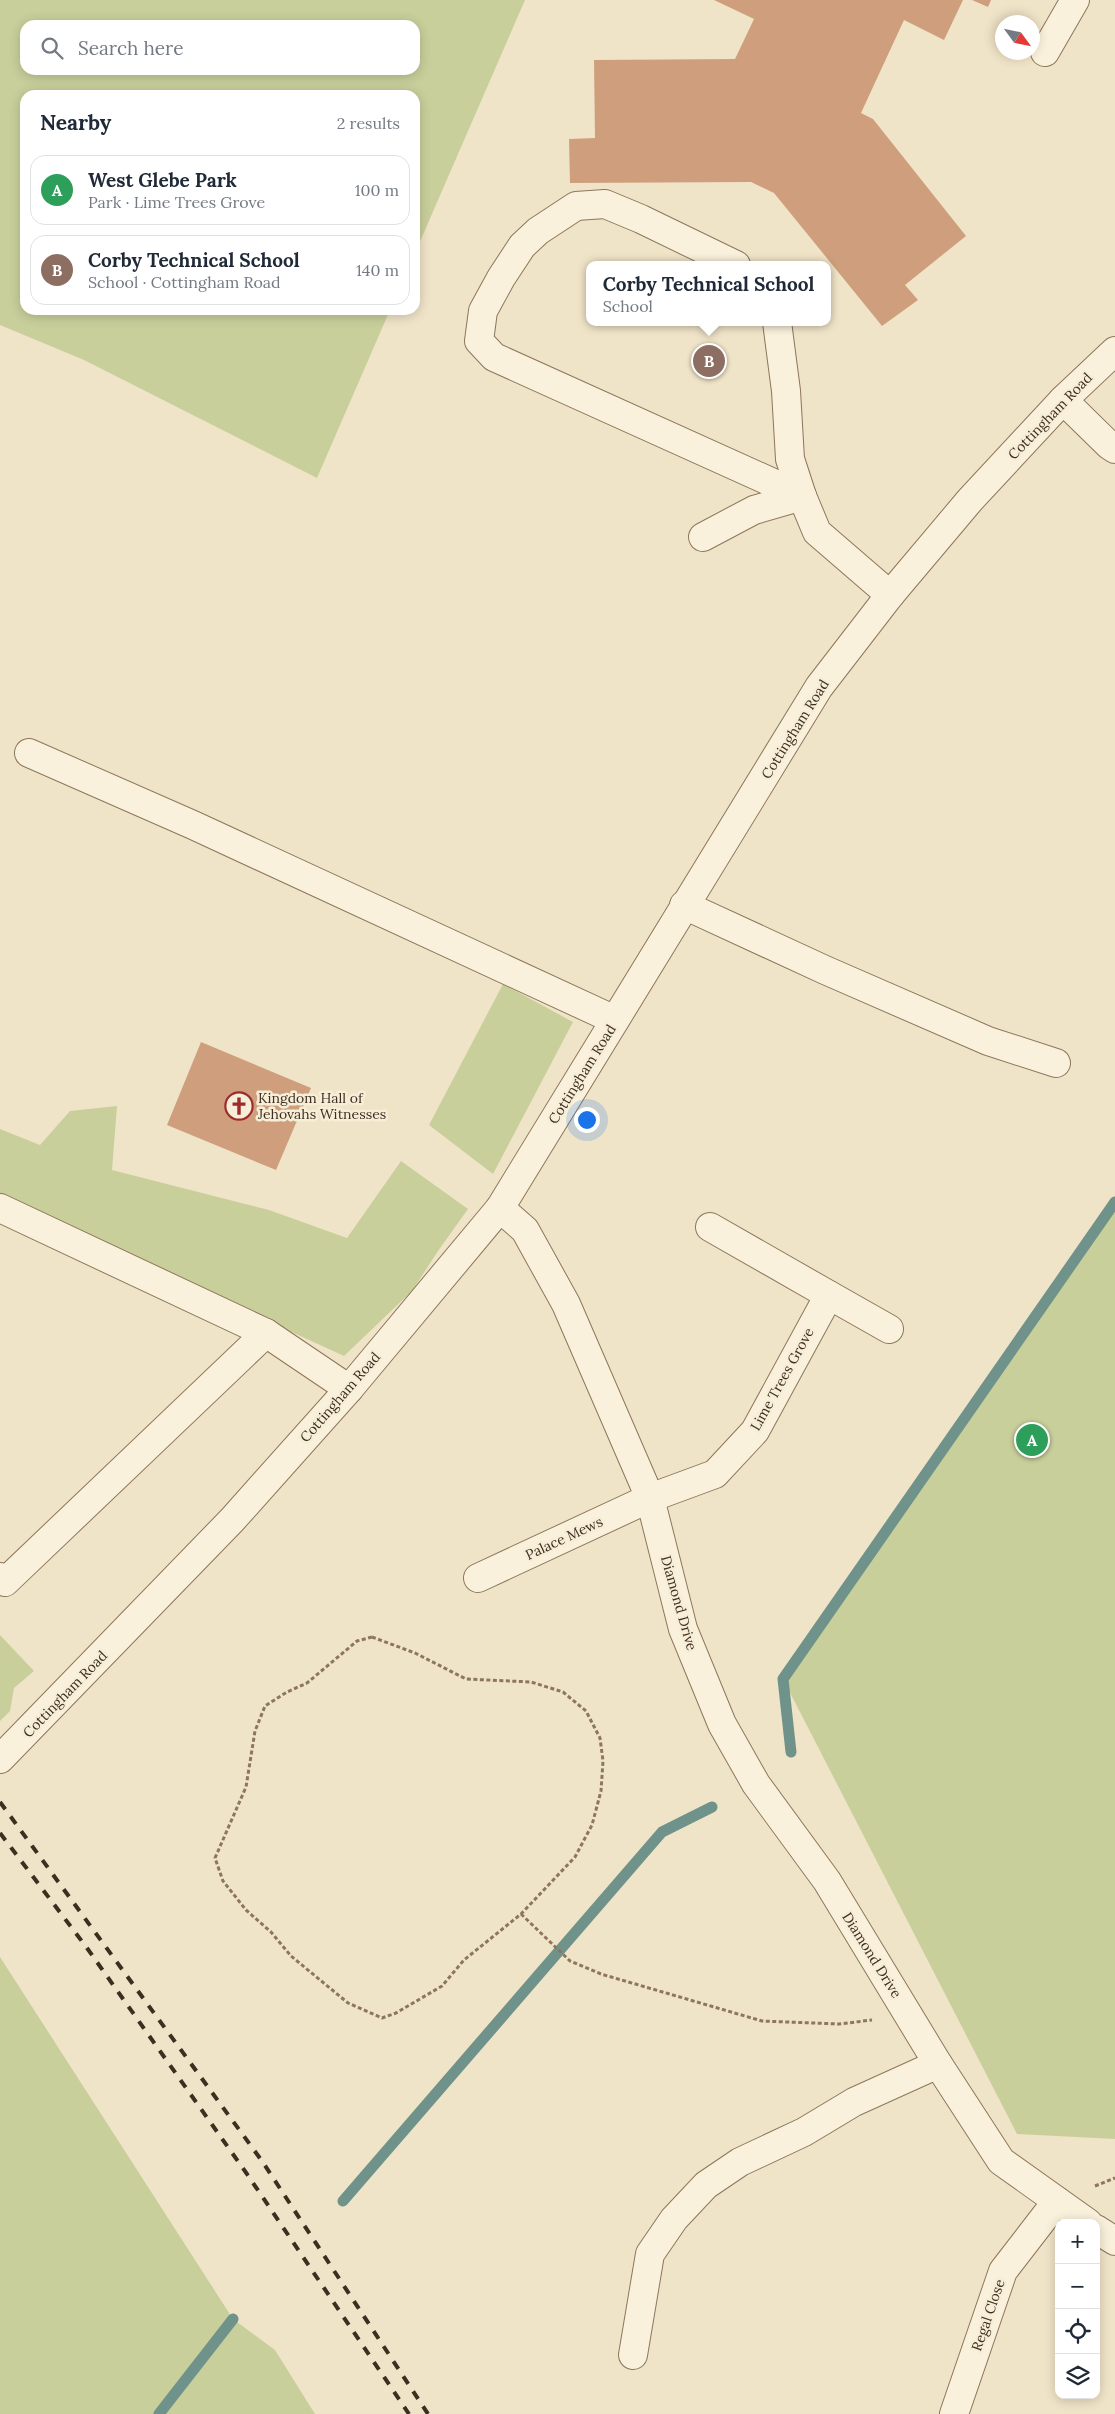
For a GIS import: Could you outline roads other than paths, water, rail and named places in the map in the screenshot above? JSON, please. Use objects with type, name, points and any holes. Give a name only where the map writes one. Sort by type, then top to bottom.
[{"type":"street","points":[[1045,52],[1075,0]]},
{"type":"street","points":[[728,261],[642,219],[605,204],[576,206],[538,231],[522,246],[501,278],[483,311],[479,341],[494,357],[802,496]]},
{"type":"street","points":[[778,326],[786,392],[790,459],[802,496],[817,532],[890,595]]},
{"type":"street","name":"Cottingham Road","points":[[0,1759],[35,1726],[232,1520],[349,1389],[500,1208],[819,688],[890,595],[970,500],[1063,400],[1115,351]]},
{"type":"street","points":[[1063,400],[1109,446],[1115,449]]},
{"type":"street","points":[[703,537],[754,510],[802,496]]},
{"type":"street","points":[[29,753],[193,825],[615,1020]]},
{"type":"street","points":[[684,906],[988,1041],[1056,1063]]},
{"type":"street","points":[[0,1208],[266,1333],[349,1389]]},
{"type":"street","name":"Diamond Drive","points":[[500,1208],[525,1230],[566,1304],[650,1498],[683,1629],[722,1724],[756,1784],[827,1881],[938,2064],[1001,2160],[1057,2201]]},
{"type":"street","points":[[710,1227],[889,1329]]},
{"type":"street","name":"Lime Trees Grove","points":[[650,1498],[715,1474],[755,1431],[829,1295]]},
{"type":"street","points":[[0,1577],[5,1582],[266,1333]]},
{"type":"street","name":"Palace Mews","points":[[478,1578],[650,1498]]},
{"type":"street","points":[[633,2355],[650,2254],[674,2219],[706,2185],[740,2162],[804,2132],[854,2102],[938,2064]]},
{"type":"street","points":[[1057,2201],[1082,2219]]},
{"type":"street","name":"Regal Close","points":[[954,2414],[1003,2271],[1057,2201]]},
{"type":"street","points":[[1100,2232],[1115,2241]]},
{"type":"waterway","points":[[791,1752],[783,1679],[1115,1202]]},
{"type":"waterway","points":[[343,2201],[662,1832],[712,1807]]},
{"type":"waterway","points":[[159,2414],[233,2319]]},
{"type":"railway","points":[[0,1802],[262,2161],[428,2414]]},
{"type":"railway","points":[[0,1833],[87,1948],[247,2174],[409,2414]]},
{"type":"place","name":"Corby Technical School","points":[[709,361]]},
{"type":"place","name":"Kingdom Hall of Jehovahs Witnesses","points":[[239,1106]]},
{"type":"place","name":"West Glebe Park","points":[[1032,1440]]}]
